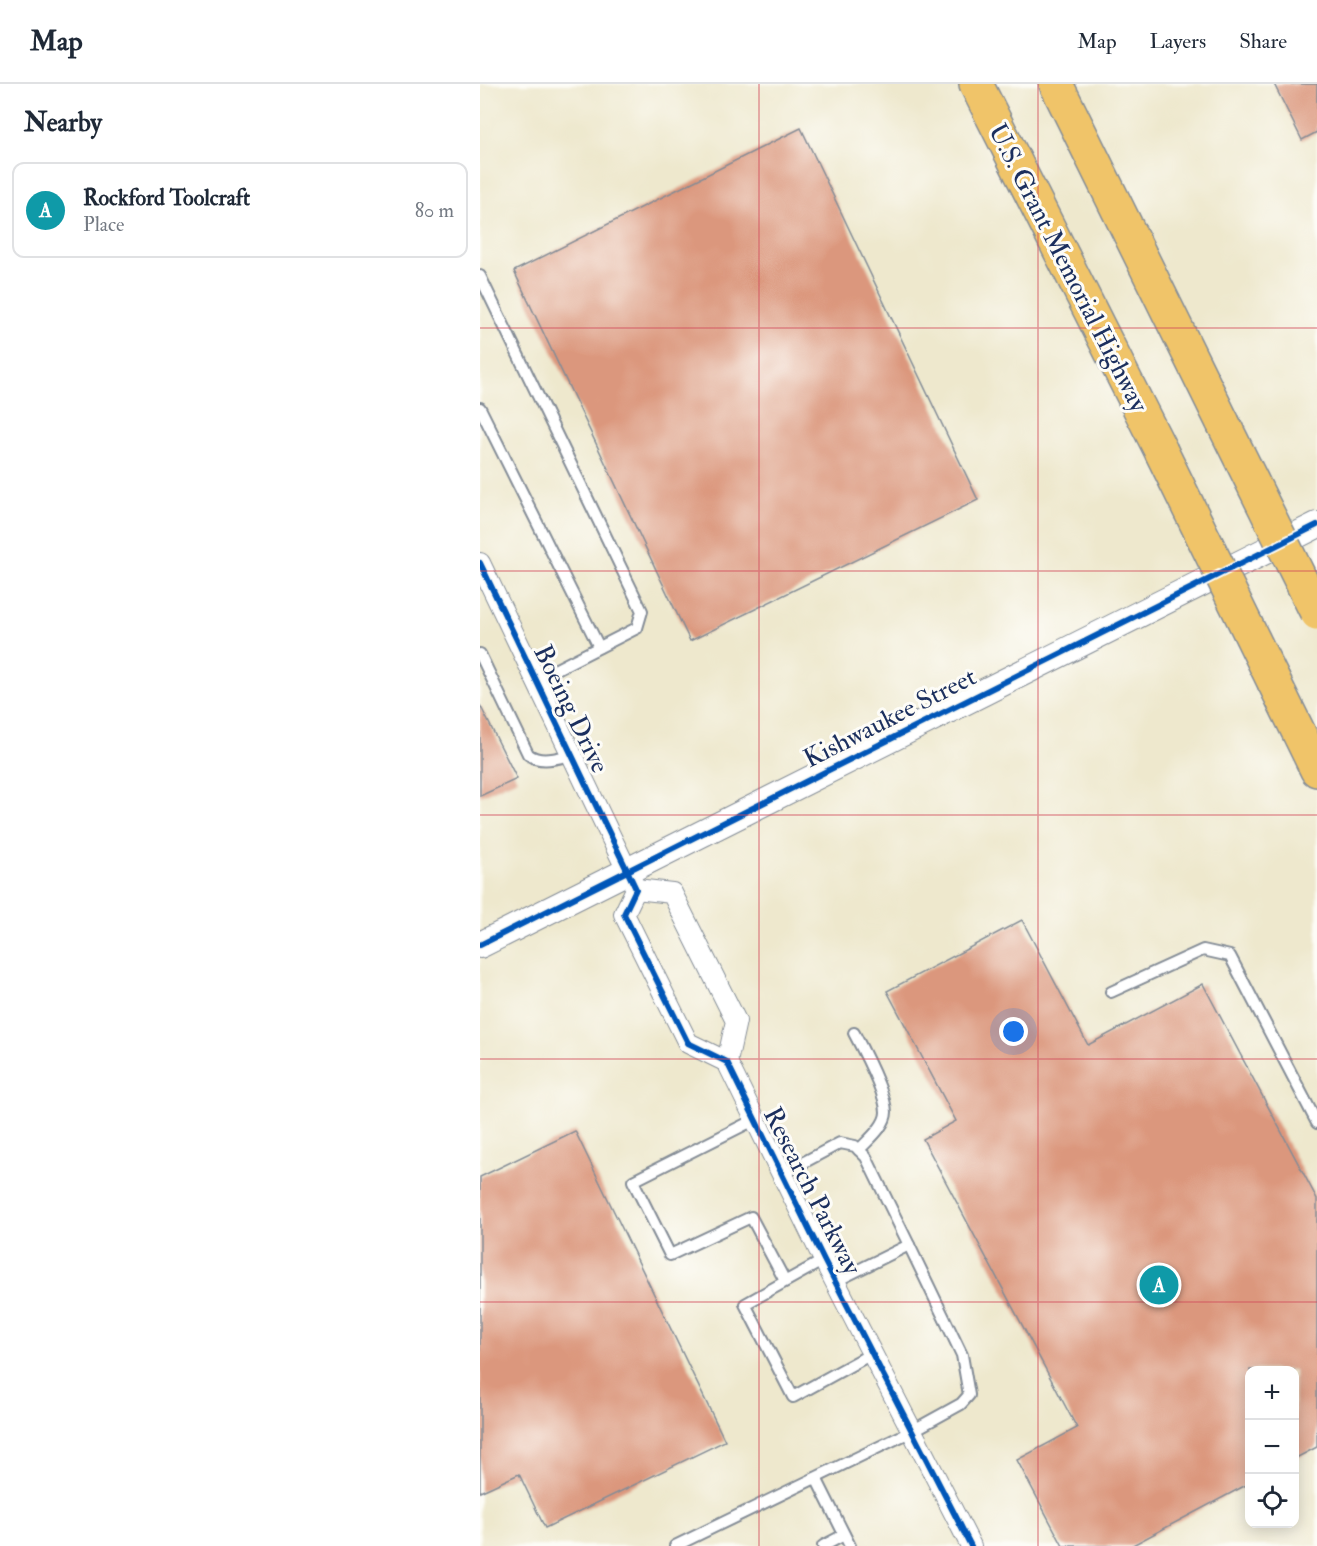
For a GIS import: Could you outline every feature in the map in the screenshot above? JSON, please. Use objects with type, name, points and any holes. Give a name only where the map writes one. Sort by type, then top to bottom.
[{"type":"highway","name":"U.S. Grant Memorial Highway","points":[[976,84],[1161,452],[1317,770]]},
{"type":"highway","points":[[1056,84],[1317,613]]},
{"type":"street","name":"Kishwaukee Street","points":[[480,945],[632,881],[1317,525]]},
{"type":"street","name":"Boeing Drive","points":[[480,563],[632,881]]},
{"type":"street","points":[[632,881],[672,893],[736,1021],[727,1062],[688,1043],[624,914],[632,881]]},
{"type":"street","name":"Research Parkway","points":[[727,1062],[824,1260],[970,1546]]},
{"type":"lane","points":[[480,276],[642,611],[637,628],[536,680]]},
{"type":"lane","points":[[480,408],[599,647]]},
{"type":"lane","points":[[480,654],[528,753],[534,758],[545,760],[572,755]]},
{"type":"lane","points":[[1111,992],[1203,950],[1230,956],[1317,1123]]},
{"type":"lane","points":[[854,1033],[876,1080],[886,1112],[882,1124],[859,1150]]},
{"type":"lane","points":[[754,1120],[633,1181],[670,1255],[751,1217],[785,1281]]},
{"type":"lane","points":[[675,1546],[912,1431],[961,1404],[969,1395],[962,1355],[866,1157],[855,1146],[840,1143],[782,1174]]},
{"type":"lane","points":[[836,1281],[909,1245]]},
{"type":"lane","points":[[824,1260],[745,1304],[793,1397],[873,1353]]},
{"type":"lane","points":[[816,1478],[850,1546]]},
{"type":"lane","points":[[823,1546],[844,1535]]},
{"type":"building","points":[[1274,84],[1317,84],[1317,132],[1302,140]]},
{"type":"building","points":[[801,128],[978,500],[690,641],[514,271]]},
{"type":"building","points":[[480,705],[517,779],[480,796]]},
{"type":"building","points":[[1022,920],[1088,1045],[1203,984],[1317,1199],[1317,1447],[1299,1456],[1299,1366],[1245,1366],[1245,1486],[1131,1546],[1063,1546],[1017,1460],[1077,1428],[923,1139],[956,1121],[887,991]]},
{"type":"building","points":[[575,1131],[725,1441],[545,1528],[519,1474],[480,1492],[480,1177]]},
{"type":"cycle path","points":[[480,945],[1317,525]]},
{"type":"cycle path","points":[[480,563],[636,889],[624,914],[688,1043],[727,1062],[824,1260],[971,1546]]},
{"type":"place","name":"Rockford Toolcraft","points":[[1159,1285]]}]
